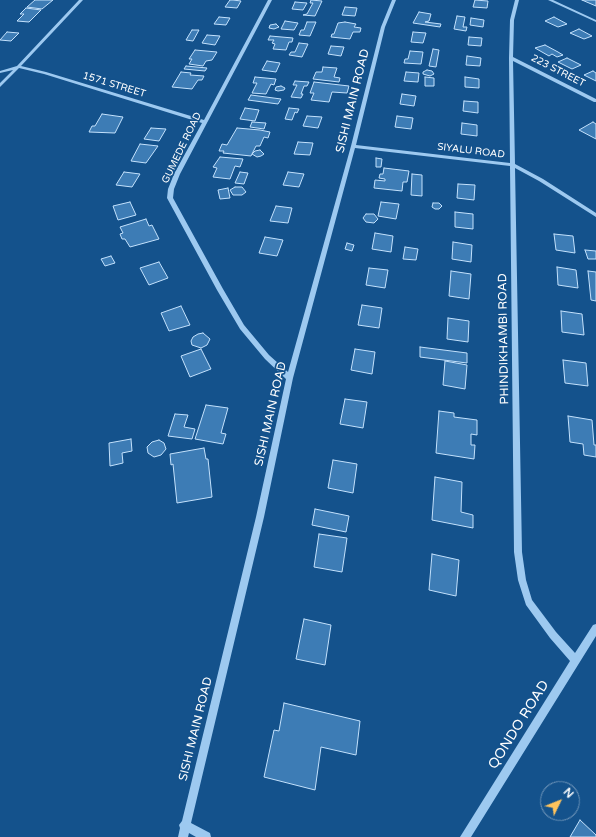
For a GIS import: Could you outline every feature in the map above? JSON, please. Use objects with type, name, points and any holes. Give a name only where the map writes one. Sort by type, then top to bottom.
[{"type":"street","points":[[0,86],[81,0]]},
{"type":"street","name":"GUMEDE ROAD","points":[[270,0],[175,179],[171,189],[170,198],[242,327],[253,342],[290,378]]},
{"type":"street","name":"SISHI MAIN ROAD","points":[[182,837],[260,517],[290,378],[353,146],[374,60],[394,0]]},
{"type":"street","name":"PHINDIKHAMBI ROAD","points":[[517,0],[512,20],[511,58],[516,498],[518,552],[522,580],[529,602],[538,616],[576,660]]},
{"type":"street","points":[[550,0],[596,21]]},
{"type":"street","name":"223 STREET","points":[[511,58],[596,101]]},
{"type":"street","points":[[0,72],[18,67]]},
{"type":"street","name":"1571 STREET","points":[[18,67],[45,73],[205,122]]},
{"type":"street","name":"SIYALU ROAD","points":[[353,146],[513,165],[541,180],[596,215]]},
{"type":"street","name":"QONDO ROAD","points":[[466,837],[596,628]]},
{"type":"street","points":[[184,825],[206,837]]},
{"type":"building","points":[[35,0],[53,0],[42,9],[27,7]]},
{"type":"building","points":[[230,0],[241,1],[237,8],[225,7]]},
{"type":"building","points":[[311,0],[322,1],[315,16],[303,15],[307,14],[313,3],[310,3]]},
{"type":"building","points":[[475,0],[488,1],[487,8],[473,7]]},
{"type":"building","points":[[582,0],[596,0],[596,6]]},
{"type":"building","points":[[295,2],[307,3],[303,10],[292,9]]},
{"type":"building","points":[[345,7],[357,8],[355,16],[342,15]]},
{"type":"building","points":[[26,8],[41,10],[29,22],[17,21],[24,14],[20,14]]},
{"type":"building","points":[[419,12],[431,14],[429,21],[425,22],[441,24],[440,27],[413,23]]},
{"type":"building","points":[[457,16],[465,17],[463,27],[467,27],[466,31],[454,29]]},
{"type":"building","points":[[219,17],[230,18],[226,25],[214,24]]},
{"type":"building","points":[[554,17],[567,24],[558,27],[545,21]]},
{"type":"building","points":[[471,18],[484,20],[483,27],[470,25]]},
{"type":"building","points":[[285,21],[298,23],[294,30],[281,29]]},
{"type":"building","points":[[307,22],[316,22],[310,36],[299,35],[301,30],[304,30]]},
{"type":"building","points":[[345,22],[356,24],[354,27],[361,28],[360,32],[353,32],[350,39],[331,37],[332,34],[334,34],[338,23]]},
{"type":"building","points":[[276,24],[279,27],[274,29],[269,28],[270,25]]},
{"type":"building","points":[[579,29],[592,36],[584,39],[570,33]]},
{"type":"building","points":[[192,30],[199,30],[193,41],[186,40]]},
{"type":"building","points":[[7,32],[19,33],[11,41],[0,40]]},
{"type":"building","points":[[413,32],[426,33],[423,43],[411,42]]},
{"type":"building","points":[[207,35],[220,36],[215,45],[202,43]]},
{"type":"building","points":[[270,36],[293,38],[292,42],[289,42],[286,50],[273,49],[275,44],[272,43],[274,40],[268,40]]},
{"type":"building","points":[[469,37],[482,38],[481,46],[468,45]]},
{"type":"building","points":[[299,43],[308,44],[302,57],[289,55],[291,52],[295,52]]},
{"type":"building","points":[[545,45],[563,55],[557,57],[552,54],[549,56],[535,48]]},
{"type":"building","points":[[331,46],[344,47],[341,56],[328,54]]},
{"type":"building","points":[[433,49],[439,50],[436,67],[429,66]]},
{"type":"building","points":[[195,50],[217,52],[212,60],[206,61],[203,66],[189,64],[192,59],[189,59]]},
{"type":"building","points":[[410,51],[423,52],[421,64],[404,63],[405,59],[408,59]]},
{"type":"building","points":[[467,56],[481,58],[480,66],[466,65]]},
{"type":"building","points":[[567,58],[581,65],[572,69],[558,62]]},
{"type":"building","points":[[267,61],[280,63],[276,72],[262,70]]},
{"type":"building","points":[[186,66],[207,68],[205,71],[184,69]]},
{"type":"building","points":[[323,67],[337,68],[334,77],[340,78],[339,82],[313,79],[316,72],[322,72]]},
{"type":"building","points":[[427,70],[432,71],[434,74],[430,76],[423,74],[423,72]]},
{"type":"building","points":[[593,71],[596,73],[596,81],[584,75]]},
{"type":"building","points":[[181,72],[191,73],[190,75],[204,76],[202,80],[198,80],[192,89],[172,87]]},
{"type":"building","points":[[406,72],[419,73],[418,82],[404,81]]},
{"type":"building","points":[[255,77],[276,79],[274,85],[271,84],[266,94],[252,93],[257,83],[253,83]]},
{"type":"building","points":[[425,77],[434,78],[434,86],[425,86]]},
{"type":"building","points":[[465,77],[479,79],[479,88],[465,87]]},
{"type":"building","points":[[295,81],[309,82],[307,86],[304,86],[301,98],[291,97],[297,85],[293,85]]},
{"type":"building","points":[[314,82],[349,86],[347,93],[332,92],[329,102],[311,100],[314,93],[310,93]]},
{"type":"building","points":[[281,86],[285,88],[284,90],[275,90],[276,87]]},
{"type":"building","points":[[402,94],[416,96],[414,106],[400,104]]},
{"type":"building","points":[[251,95],[281,99],[278,104],[248,100]]},
{"type":"building","points":[[464,101],[478,102],[478,113],[463,111]]},
{"type":"building","points":[[245,108],[259,110],[255,121],[240,119]]},
{"type":"building","points":[[289,108],[299,109],[297,113],[295,112],[292,120],[285,119]]},
{"type":"building","points":[[102,114],[123,117],[115,133],[89,132],[92,126],[95,126]]},
{"type":"building","points":[[307,116],[322,117],[318,128],[303,126]]},
{"type":"building","points":[[397,116],[413,118],[411,129],[395,127]]},
{"type":"building","points":[[252,122],[266,123],[264,129],[250,127]]},
{"type":"building","points":[[593,122],[596,124],[596,139],[579,130]]},
{"type":"building","points":[[462,123],[477,125],[477,136],[461,134]]},
{"type":"building","points":[[151,128],[166,129],[159,141],[144,139]]},
{"type":"building","points":[[237,128],[270,132],[268,138],[264,137],[260,146],[256,146],[251,156],[223,153],[224,151],[219,151],[222,144],[227,145]]},
{"type":"building","points":[[298,142],[313,143],[310,155],[294,154]]},
{"type":"building","points":[[140,144],[158,146],[146,163],[131,161]]},
{"type":"building","points":[[260,150],[264,154],[261,156],[257,157],[252,154],[255,151]]},
{"type":"building","points":[[220,157],[243,159],[240,167],[235,166],[230,179],[213,177],[217,168],[213,167]]},
{"type":"building","points":[[376,158],[382,159],[381,167],[376,167]]},
{"type":"building","points":[[384,168],[409,171],[407,182],[403,182],[402,191],[374,188],[375,180],[385,181],[385,179],[379,178],[380,174],[383,174]]},
{"type":"building","points":[[124,172],[140,174],[132,187],[116,185]]},
{"type":"building","points":[[240,172],[248,173],[244,184],[235,183]]},
{"type":"building","points":[[288,172],[304,174],[299,187],[283,185]]},
{"type":"building","points":[[412,174],[422,175],[422,196],[411,195]]},
{"type":"building","points":[[458,184],[475,185],[474,200],[457,198]]},
{"type":"building","points":[[235,187],[242,187],[246,192],[242,195],[233,195],[230,190]]},
{"type":"building","points":[[228,188],[230,198],[220,199],[218,190]]},
{"type":"building","points":[[130,202],[136,215],[118,220],[113,206]]},
{"type":"building","points":[[381,202],[399,204],[396,219],[378,216]]},
{"type":"building","points":[[433,203],[439,203],[442,206],[439,209],[435,209],[432,207]]},
{"type":"building","points":[[276,206],[292,208],[288,223],[270,221]]},
{"type":"building","points":[[455,212],[473,214],[473,229],[455,227]]},
{"type":"building","points":[[366,214],[374,214],[378,219],[374,223],[366,222],[363,218]]},
{"type":"building","points":[[146,219],[149,226],[152,225],[159,239],[130,247],[125,239],[122,239],[120,234],[123,233],[120,227]]},
{"type":"building","points":[[375,233],[393,236],[391,252],[372,249]]},
{"type":"building","points":[[554,234],[573,236],[575,253],[556,250]]},
{"type":"building","points":[[265,237],[283,240],[277,256],[259,253]]},
{"type":"building","points":[[453,242],[472,245],[471,262],[452,259]]},
{"type":"building","points":[[347,243],[354,245],[352,251],[345,249]]},
{"type":"building","points":[[405,247],[418,249],[416,260],[403,259]]},
{"type":"building","points":[[585,250],[596,251],[596,259],[588,259]]},
{"type":"building","points":[[111,256],[115,263],[105,266],[101,259]]},
{"type":"building","points":[[159,262],[168,278],[149,285],[140,268]]},
{"type":"building","points":[[557,267],[576,270],[578,288],[558,285]]},
{"type":"building","points":[[369,268],[388,270],[385,288],[366,285]]},
{"type":"building","points":[[451,271],[471,274],[469,299],[449,296]]},
{"type":"building","points":[[588,271],[596,272],[596,301],[591,300]]},
{"type":"building","points":[[362,305],[382,308],[379,328],[358,325]]},
{"type":"building","points":[[181,306],[190,325],[169,331],[161,313]]},
{"type":"building","points":[[561,311],[582,314],[584,335],[562,332]]},
{"type":"building","points":[[448,318],[469,321],[468,342],[447,339]]},
{"type":"building","points":[[203,333],[210,339],[207,345],[201,348],[192,345],[191,341],[193,337]]},
{"type":"building","points":[[420,347],[467,353],[467,363],[420,357]]},
{"type":"building","points":[[201,349],[211,369],[190,377],[181,356]]},
{"type":"building","points":[[355,349],[375,352],[372,374],[351,370]]},
{"type":"building","points":[[563,360],[586,363],[588,386],[565,383]]},
{"type":"building","points":[[445,361],[467,365],[465,389],[443,385]]},
{"type":"building","points":[[345,399],[367,402],[363,428],[340,424]]},
{"type":"building","points":[[206,405],[228,408],[221,433],[226,434],[223,444],[195,439]]},
{"type":"building","points":[[439,411],[454,413],[454,417],[477,420],[477,435],[471,434],[471,445],[475,445],[474,459],[436,453]]},
{"type":"building","points":[[175,414],[188,415],[184,427],[195,429],[192,439],[168,436]]},
{"type":"building","points":[[568,416],[592,420],[594,445],[596,445],[596,457],[584,455],[583,444],[570,442]]},
{"type":"building","points":[[131,439],[132,451],[122,453],[123,463],[110,466],[109,443]]},
{"type":"building","points":[[159,440],[164,443],[166,449],[161,455],[154,457],[148,453],[147,447],[152,442]]},
{"type":"building","points":[[204,448],[206,459],[208,459],[212,497],[177,503],[173,464],[171,465],[170,454]]},
{"type":"building","points":[[333,460],[357,464],[353,493],[328,488]]},
{"type":"building","points":[[435,477],[462,482],[461,512],[473,515],[473,528],[432,520]]},
{"type":"building","points":[[315,509],[349,516],[346,532],[312,525]]},
{"type":"building","points":[[319,534],[347,538],[342,572],[314,567]]},
{"type":"building","points":[[432,554],[459,560],[456,596],[429,590]]},
{"type":"building","points":[[304,619],[331,625],[325,665],[296,659]]},
{"type":"building","points":[[284,703],[360,721],[356,755],[321,747],[315,790],[264,777],[274,730],[279,731]]},
{"type":"building","points":[[580,820],[596,835],[596,837],[570,837]]}]
